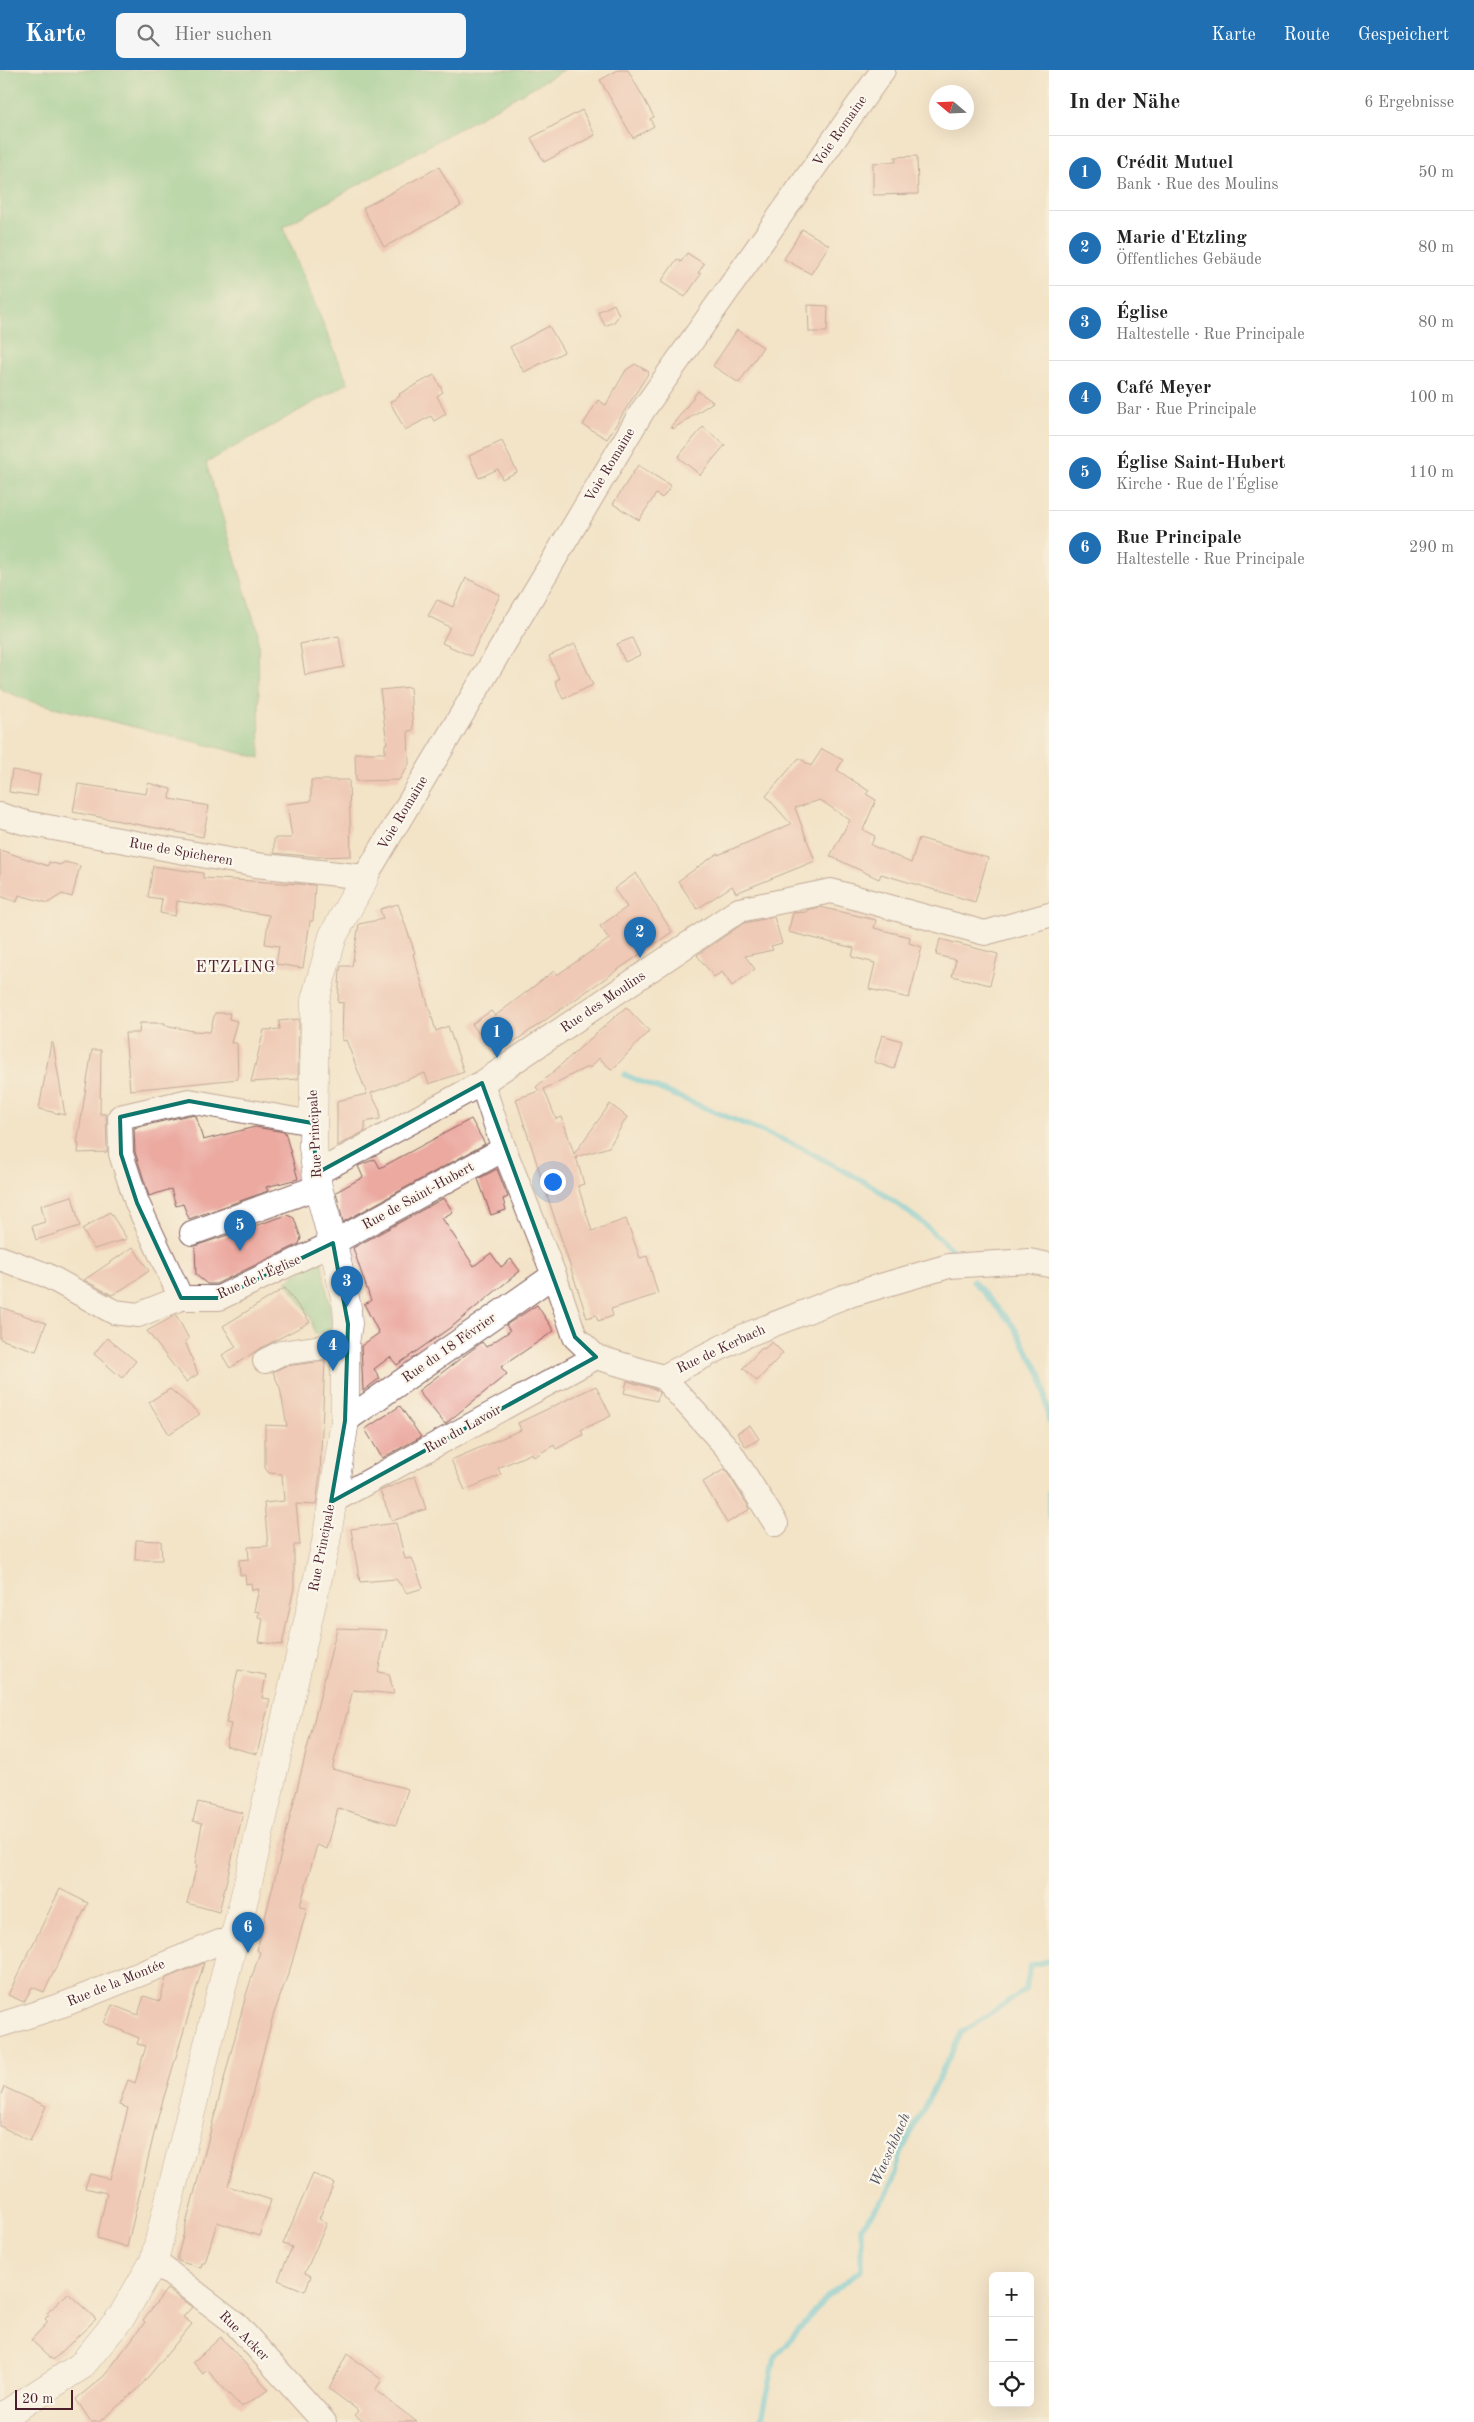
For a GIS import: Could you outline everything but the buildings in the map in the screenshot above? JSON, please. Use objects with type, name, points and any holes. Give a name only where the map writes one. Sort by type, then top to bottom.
[{"type":"street","name":"Voie Romaine","points":[[365,877],[643,410],[883,70]]},
{"type":"street","name":"Rue de Spicheren","points":[[0,815],[26,823],[256,865],[365,877]]},
{"type":"street","name":"Rue Principale","points":[[0,2418],[81,2366],[122,2316],[154,2261],[247,1886],[326,1542],[345,1421],[345,1344],[348,1324],[333,1243],[317,1180],[312,1124],[315,1000],[333,936],[365,877]]},
{"type":"street","name":"Rue des Moulins","points":[[317,1180],[482,1083],[739,910],[831,891],[985,933],[1049,915]]},
{"type":"street","name":"Rue de Kerbach","points":[[482,1083],[504,1149],[554,1275],[575,1337],[596,1357],[663,1377],[744,1336],[843,1297],[949,1266],[1029,1261],[1049,1265]]},
{"type":"street","points":[[0,1258],[46,1275],[114,1312],[138,1315],[181,1298],[137,1203],[121,1154],[120,1117],[189,1101],[312,1124]]},
{"type":"street","name":"Rue de Saint-Hubert","points":[[333,1243],[504,1149]]},
{"type":"street","points":[[192,1233],[317,1180]]},
{"type":"street","name":"Rue de l'Église","points":[[181,1298],[219,1298],[333,1243]]},
{"type":"street","name":"Rue du 18 Février","points":[[345,1421],[554,1275]]},
{"type":"street","points":[[265,1360],[281,1353],[345,1344]]},
{"type":"street","name":"Rue du Lavoir","points":[[331,1502],[596,1357]]},
{"type":"street","points":[[663,1377],[729,1450],[776,1524]]},
{"type":"street","name":"Rue de la Montée","points":[[0,2025],[65,2004],[220,1942],[232,1943]]},
{"type":"street","name":"Rue Acker","points":[[154,2261],[235,2323],[324,2422]]},
{"type":"highlighted area","points":[[482,1083],[575,1337],[596,1357],[331,1502],[345,1421],[348,1324],[333,1243],[219,1298],[181,1298],[137,1203],[121,1154],[120,1117],[189,1101],[312,1123],[317,1173]]},
{"type":"green space","points":[[0,70],[564,70],[283,227],[348,383],[206,463],[258,633],[260,758],[29,701],[0,689]]},
{"type":"green space","points":[[321,1258],[334,1331],[315,1334],[310,1316],[286,1281]]},
{"type":"waterway","points":[[625,1075],[798,1146],[874,1187],[923,1223],[952,1250]]},
{"type":"waterway","points":[[973,1281],[1013,1325],[1042,1377],[1049,1422]]},
{"type":"waterway","points":[[1049,1493],[1049,1517]]},
{"type":"waterway","name":"Waeschbach","points":[[759,2422],[763,2414],[775,2357],[828,2296],[861,2269],[861,2227],[890,2190],[901,2153],[962,2032],[1025,1990],[1031,1965],[1049,1961]]},
{"type":"place","name":"Marie d'Etzling","points":[[640,958]]},
{"type":"place","name":"Crédit Mutuel","points":[[497,1058]]},
{"type":"place","name":"Église Saint-Hubert","points":[[240,1251]]},
{"type":"place","name":"Église","points":[[347,1307]]},
{"type":"place","name":"Café Meyer","points":[[333,1371]]},
{"type":"place","name":"Rue Principale","points":[[248,1953]]},
{"type":"district","name":"ETZLING","points":[[236,968]]}]
